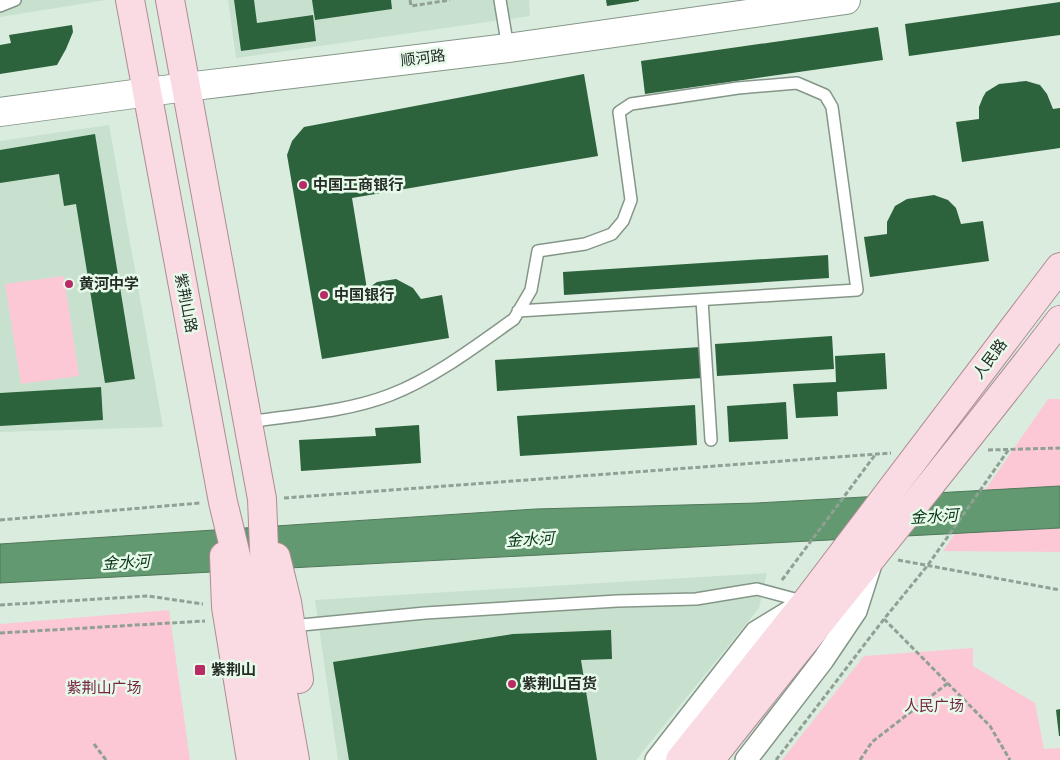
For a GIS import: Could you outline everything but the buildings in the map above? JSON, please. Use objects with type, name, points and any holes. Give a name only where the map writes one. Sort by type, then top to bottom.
[{"type":"main road","name":"紫荆山路","points":[[130,0],[223,502],[257,610]]},
{"type":"main road","points":[[170,0],[262,499],[251,760]]},
{"type":"main road","name":"人民路","points":[[680,760],[806,602],[1060,267]]},
{"type":"main road","name":"人民路","points":[[710,760],[873,555],[959,451],[1060,320]]},
{"type":"main road","points":[[257,610],[275,760]]},
{"type":"main road","points":[[257,610],[296,760]]},
{"type":"main road","points":[[257,610],[312,760]]},
{"type":"street","name":"顺河路","points":[[0,112],[186,87],[508,48],[796,3],[846,0]]},
{"type":"street","points":[[746,760],[822,660],[856,611],[873,555]]},
{"type":"street","points":[[656,760],[756,632],[806,602]]},
{"type":"lane","points":[[0,6],[15,0]]},
{"type":"lane","points":[[500,0],[508,48]]},
{"type":"lane","points":[[248,422],[366,403],[392,394],[428,376],[489,337],[514,318],[518,311],[531,290],[538,251],[585,244],[612,234],[623,221],[631,200],[618,112],[631,104],[738,88],[797,83],[825,95],[832,107],[857,290],[518,311]]},
{"type":"lane","points":[[702,300],[711,440]]},
{"type":"lane","points":[[257,610],[425,613],[617,601],[696,599],[758,589],[806,602]]},
{"type":"path","points":[[410,0],[411,6],[450,0]]},
{"type":"path","points":[[959,451],[1060,448]]},
{"type":"path","points":[[776,760],[884,619],[929,565],[1009,449]]},
{"type":"path","points":[[262,499],[919,451]]},
{"type":"path","points":[[793,564],[875,454]]},
{"type":"path","points":[[0,520],[223,502]]},
{"type":"path","points":[[873,555],[1060,590]]},
{"type":"path","points":[[0,605],[148,596],[257,610]]},
{"type":"path","points":[[0,633],[257,610]]},
{"type":"path","points":[[884,619],[990,726],[1010,760]]},
{"type":"path","points":[[860,760],[872,742],[948,683]]},
{"type":"path","points":[[94,744],[106,760]]},
{"type":"shaded area","points":[[0,0],[106,0],[0,17]]},
{"type":"shaded area","points":[[228,0],[529,0],[530,16],[236,58]]},
{"type":"shaded area","name":"黄河中学","points":[[109,125],[163,427],[0,432],[0,141]]},
{"type":"shaded area","name":"紫荆山百货","points":[[767,573],[759,608],[636,760],[338,760],[315,600]]},
{"type":"green space","points":[[64,276],[79,376],[21,384],[5,284]]},
{"type":"green space","points":[[1048,399],[1060,399],[1060,552],[943,551]]},
{"type":"green space","name":"紫荆山广场","points":[[169,610],[190,760],[0,760],[0,624]]},
{"type":"green space","name":"人民广场","points":[[973,648],[973,666],[1035,703],[1044,749],[1060,748],[1060,760],[782,760],[864,656]]},
{"type":"water","name":"金水河","points":[[1060,486],[1060,528],[0,583],[0,544],[536,509],[757,503]]},
{"type":"place","name":"中国工商银行","points":[[303,185]]},
{"type":"place","name":"黄河中学","points":[[69,284]]},
{"type":"place","name":"中国银行","points":[[324,295]]},
{"type":"place","name":"紫荆山","points":[[200,670]]},
{"type":"place","name":"紫荆山百货","points":[[512,684]]}]
